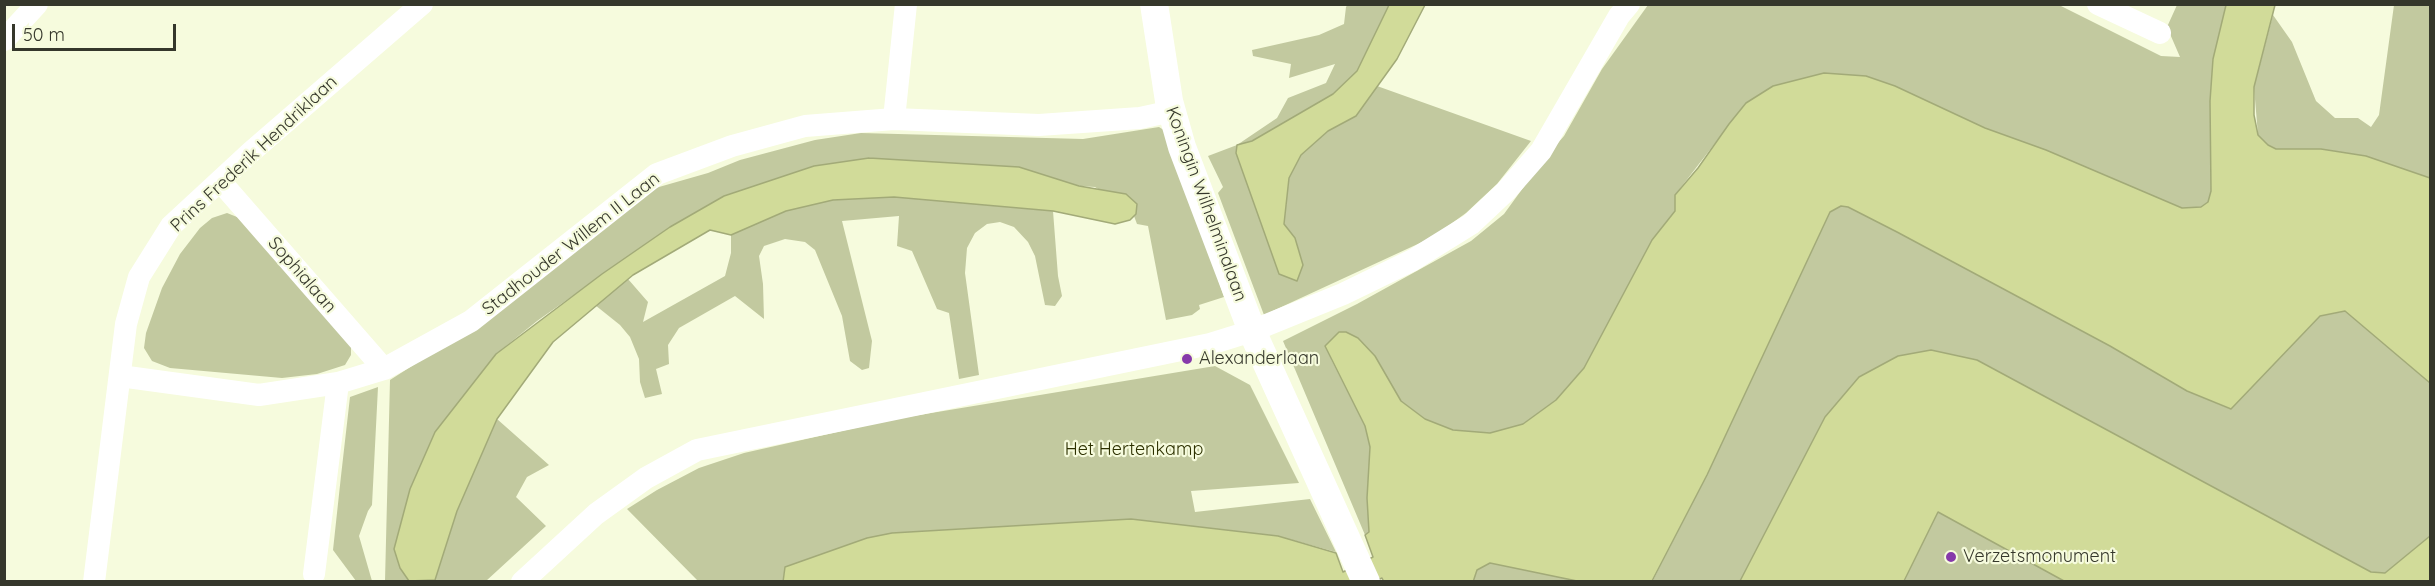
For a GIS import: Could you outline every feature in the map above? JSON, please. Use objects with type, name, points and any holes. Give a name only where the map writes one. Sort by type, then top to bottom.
[{"type":"street","points":[[4,40],[37,4]]},
{"type":"street","name":"Prins Frederik Hendriklaan","points":[[94,582],[126,324],[139,277],[171,226],[422,4]]},
{"type":"street","points":[[894,119],[906,4]]},
{"type":"street","name":"Koningin Wilhelminalaan","points":[[1154,4],[1172,111],[1182,147],[1252,331],[1362,573]]},
{"type":"street","points":[[522,582],[596,514],[646,478],[697,450],[1210,344],[1252,331],[1343,294],[1413,260],[1471,224],[1506,191],[1541,151],[1619,16],[1629,4]]},
{"type":"street","points":[[2098,4],[2160,33]]},
{"type":"street","name":"Stadhouder Willem II Laan","points":[[120,376],[259,395],[338,383],[384,369],[471,321],[657,174],[732,146],[805,126],[894,119],[1039,125],[1140,118],[1172,111]]},
{"type":"street","name":"Sophialaan","points":[[220,181],[384,369]]},
{"type":"street","points":[[314,574],[338,383]]},
{"type":"green space","points":[[1348,4],[1389,5],[1357,71],[1333,94],[1252,141],[1237,145],[1277,118],[1288,98],[1326,83],[1335,64],[1289,78],[1291,64],[1253,56],[1252,50],[1319,35],[1344,24]]},
{"type":"green space","points":[[1648,5],[2059,5],[2161,56],[2180,57],[2167,27],[2177,5],[2226,5],[2213,59],[2210,101],[2211,191],[2208,202],[2201,207],[2182,208],[2046,150],[1985,128],[1746,103],[1675,195],[1675,211],[1652,240],[1584,368],[1556,400],[1523,424],[1490,433],[1453,430],[1425,419],[1401,401],[1375,356],[1331,359],[1365,426],[1370,447],[1367,498],[1369,532],[1365,535],[1283,341],[1357,304],[1471,241],[1504,214],[1544,159],[1564,136],[1602,69]]},
{"type":"green space","points":[[2394,5],[2430,5],[2430,178],[2366,156],[2321,149],[2276,149],[2268,145],[2258,135],[2254,87],[2273,15],[2292,42],[2316,101],[2335,118],[2358,118],[2371,127],[2379,115]]},
{"type":"green space","points":[[1377,86],[1531,141],[1497,184],[1466,213],[1433,237],[1264,315],[1218,193],[1223,187],[1208,156],[1237,145],[1279,274],[1295,238],[1284,224],[1289,178],[1301,155],[1328,131],[1356,116]]},
{"type":"green space","points":[[1159,127],[1170,134],[1224,297],[1199,305],[1200,309],[1192,315],[1166,320],[1148,226],[1137,224],[1134,216],[1136,214],[1095,187],[1079,186],[1019,167],[814,166],[724,196],[670,227],[537,321],[496,354],[435,432],[410,489],[400,568],[409,581],[385,581],[390,380],[504,307],[652,189],[708,173],[740,160],[815,140],[861,133],[1083,139]]},
{"type":"green space","points":[[894,197],[1053,211],[1058,276],[1062,296],[1055,306],[1045,305],[1035,256],[1028,242],[1014,227],[1000,222],[987,224],[975,233],[967,248],[965,273],[979,375],[959,379],[949,313],[937,309],[912,251],[897,246],[899,216],[842,221],[872,341],[869,368],[862,370],[850,361],[842,316],[815,250],[805,242],[785,239],[764,246],[759,256],[764,319],[735,296],[679,328],[668,345],[669,364],[656,369],[662,394],[645,398],[640,382],[639,359],[630,337],[620,325],[595,305],[628,279],[648,302],[643,322],[725,276],[731,253],[731,235],[786,211],[833,200]]},
{"type":"green space","points":[[1841,206],[1848,207],[1897,232],[2110,346],[2187,391],[2230,409],[2320,316],[2346,311],[2430,383],[2430,536],[2385,573],[2371,572],[1977,360],[1931,350],[1860,376],[1825,417],[1740,581],[1652,582],[1707,475],[1830,212]]},
{"type":"green space","points":[[227,213],[242,219],[351,345],[351,355],[345,365],[317,374],[282,378],[170,368],[152,361],[144,348],[146,333],[162,288],[180,254],[200,228],[212,218]]},
{"type":"green space","name":"Het Hertenkamp","points":[[1215,366],[1250,385],[1299,483],[1191,491],[1195,512],[1310,499],[1336,552],[1278,536],[1131,519],[892,533],[785,567],[783,581],[698,581],[627,509],[699,468],[744,453],[895,419]]},
{"type":"green space","points":[[378,387],[372,505],[359,536],[372,581],[356,581],[333,550],[341,476],[350,397]]},
{"type":"green space","points":[[497,419],[549,465],[527,477],[516,497],[546,526],[486,581],[432,582],[435,580],[457,511]]},
{"type":"green space","points":[[1938,511],[2064,581],[1904,582]]},
{"type":"green space","points":[[1490,563],[1577,581],[1473,582],[1477,570]]},
{"type":"shaded area","points":[[1389,5],[1425,5],[1397,59],[1356,116],[1328,131],[1301,155],[1289,178],[1284,224],[1295,238],[1303,265],[1297,281],[1279,274],[1236,153],[1237,145],[1252,141],[1333,94],[1357,71]]},
{"type":"shaded area","points":[[2226,5],[2275,5],[2254,87],[2254,115],[2258,135],[2268,145],[2276,149],[2321,149],[2366,156],[2430,178],[2430,383],[2345,311],[2320,316],[2231,409],[2187,391],[2110,346],[1897,232],[1848,207],[1841,206],[1830,212],[1707,475],[1652,581],[1577,581],[1490,563],[1477,570],[1473,582],[1384,582],[1382,578],[1373,582],[783,582],[785,567],[867,538],[892,533],[1131,519],[1278,536],[1336,553],[1343,572],[1373,557],[1365,535],[1369,532],[1367,498],[1370,447],[1365,426],[1325,346],[1339,332],[1346,332],[1358,338],[1375,356],[1401,401],[1425,419],[1453,430],[1490,433],[1523,424],[1556,400],[1584,368],[1652,240],[1675,211],[1675,195],[1746,103],[1773,86],[1824,73],[1866,76],[1895,86],[1985,128],[2046,150],[2182,208],[2201,207],[2208,202],[2211,191],[2210,101],[2213,59]]},
{"type":"shaded area","points":[[869,158],[1019,167],[1079,186],[1126,194],[1137,204],[1136,214],[1130,220],[1115,224],[1053,211],[894,197],[833,200],[786,211],[731,235],[710,230],[633,275],[553,342],[497,419],[457,511],[435,580],[409,581],[400,568],[394,549],[410,489],[435,432],[496,354],[602,274],[670,227],[724,196],[814,166]]},
{"type":"shaded area","points":[[1931,350],[1977,360],[2371,572],[2385,573],[2430,536],[2430,581],[2064,581],[1938,512],[1904,581],[1740,581],[1825,417],[1859,377],[1898,356]]},
{"type":"place","name":"Alexanderlaan","points":[[1187,359]]},
{"type":"place","name":"Verzetsmonument","points":[[1951,557]]}]
